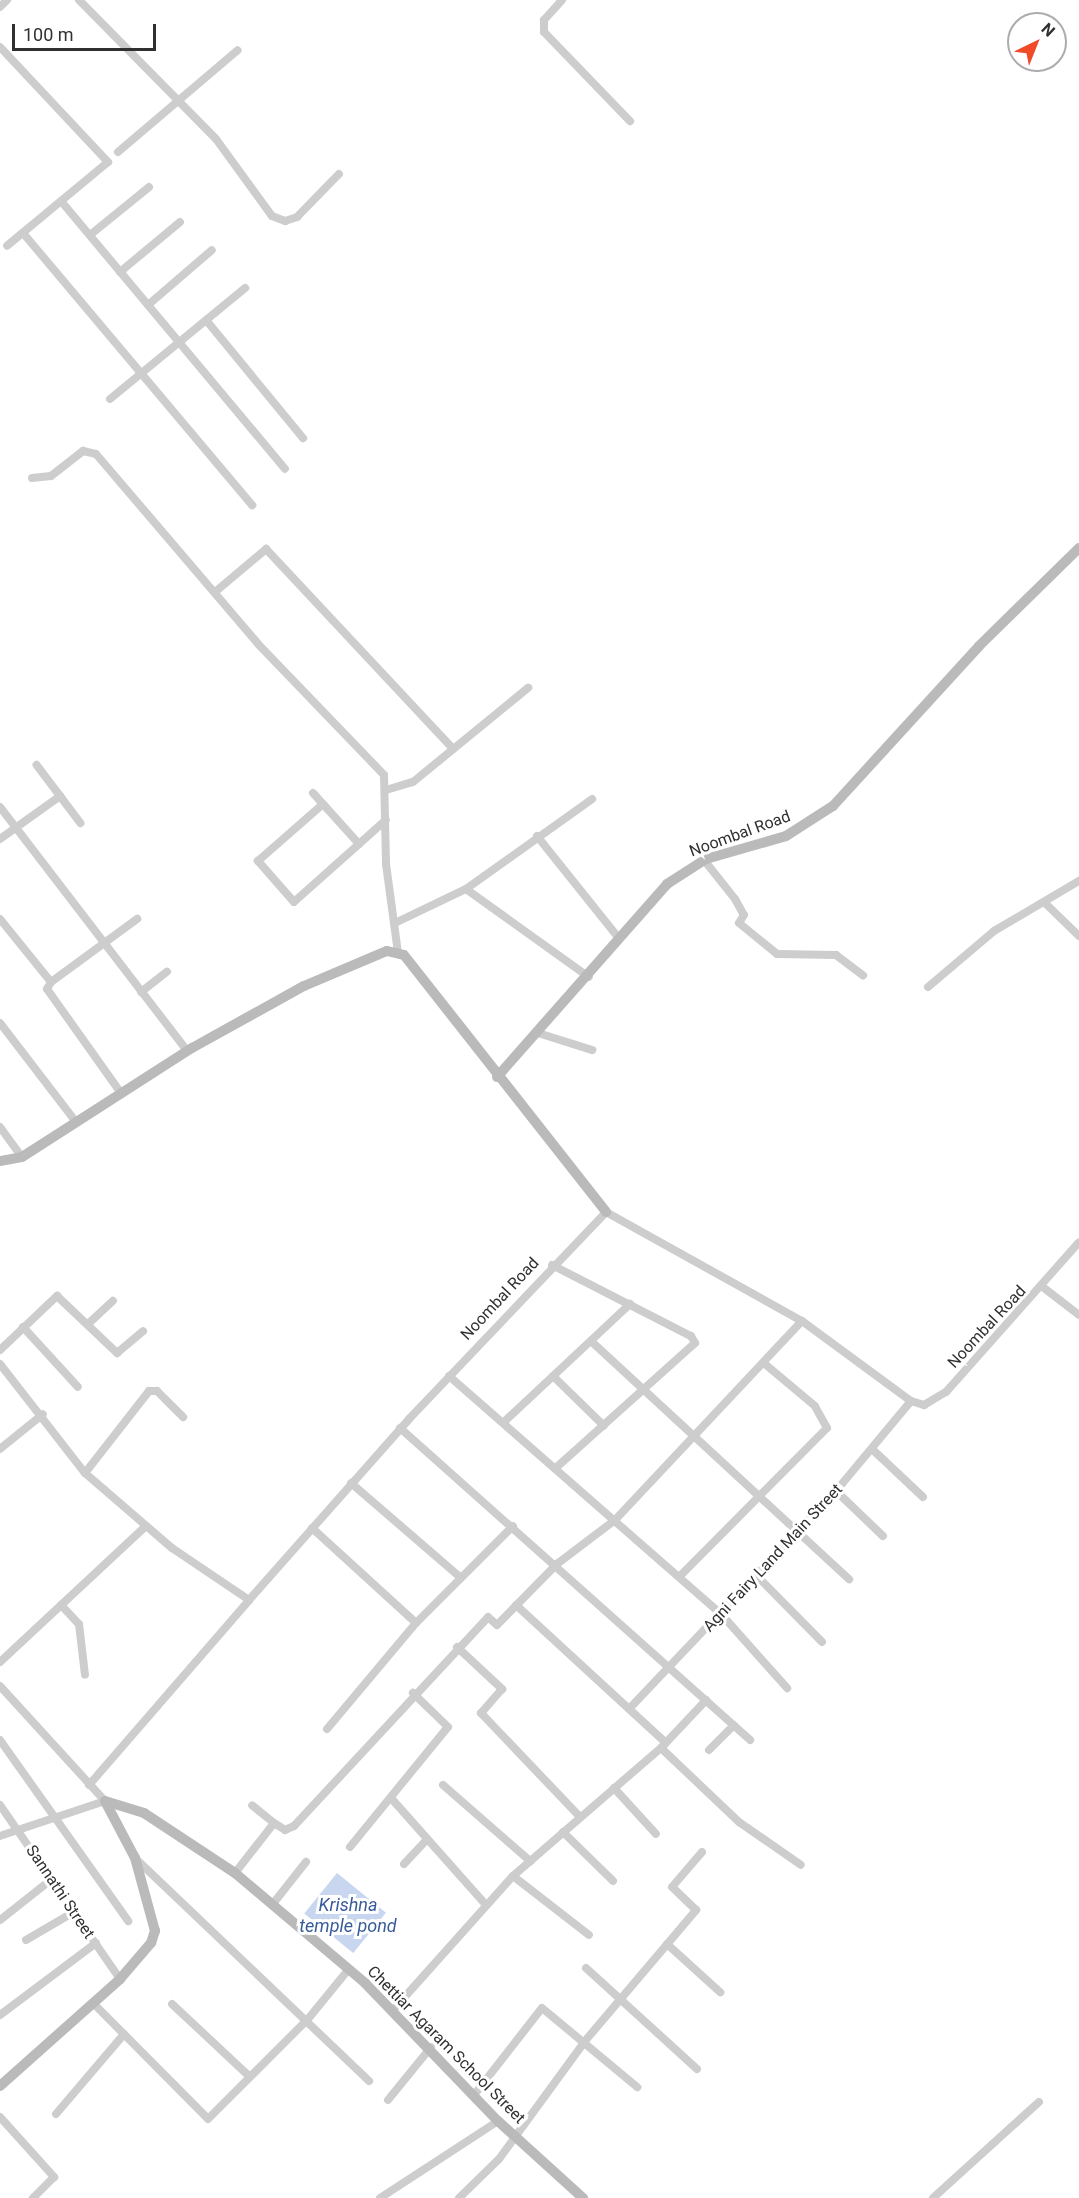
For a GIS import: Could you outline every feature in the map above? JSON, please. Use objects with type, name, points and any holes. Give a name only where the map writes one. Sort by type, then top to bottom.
[{"type":"street","points":[[0,7],[7,0]]},
{"type":"street","points":[[79,0],[216,139],[272,216],[285,221],[297,217],[339,174]]},
{"type":"street","points":[[562,0],[544,20],[544,32],[630,121]]},
{"type":"street","points":[[0,47],[108,162],[7,246]]},
{"type":"street","points":[[118,152],[238,51]]},
{"type":"street","points":[[90,236],[149,187]]},
{"type":"street","points":[[61,201],[285,469]]},
{"type":"street","points":[[120,272],[180,222]]},
{"type":"street","points":[[23,232],[252,505]]},
{"type":"street","points":[[148,305],[212,250]]},
{"type":"street","points":[[110,399],[245,288]]},
{"type":"street","points":[[206,320],[303,438]]},
{"type":"street","points":[[32,478],[51,476],[83,451],[96,454],[214,592],[384,775],[386,864],[397,922],[398,953]]},
{"type":"street","name":"Noombal Road","points":[[497,1077],[589,977],[618,937],[667,884],[704,860],[781,838],[833,806],[979,646],[1079,548]]},
{"type":"street","points":[[214,592],[260,553],[271,552],[453,749]]},
{"type":"street","points":[[386,790],[413,782],[528,688]]},
{"type":"street","points":[[37,765],[80,823]]},
{"type":"street","points":[[313,793],[359,844]]},
{"type":"street","points":[[0,839],[60,795]]},
{"type":"street","points":[[397,922],[466,889],[537,836],[592,799]]},
{"type":"street","points":[[323,804],[258,861],[294,902],[386,820]]},
{"type":"street","points":[[0,807],[102,943],[188,1051]]},
{"type":"street","points":[[537,836],[618,937]]},
{"type":"street","points":[[704,860],[735,898],[744,915],[739,923],[777,954],[836,955],[862,975]]},
{"type":"street","points":[[928,987],[994,931],[1079,881]]},
{"type":"street","points":[[466,889],[589,977]]},
{"type":"street","points":[[1044,902],[1079,936]]},
{"type":"street","points":[[0,919],[51,982]]},
{"type":"street","points":[[121,1093],[47,989],[51,982],[137,919]]},
{"type":"street","points":[[0,1161],[22,1157],[188,1051],[304,986],[387,951],[398,953],[404,955],[497,1077],[606,1212],[802,1321],[911,1401]]},
{"type":"street","points":[[141,992],[167,972]]},
{"type":"street","points":[[0,1023],[76,1122]]},
{"type":"street","points":[[538,1032],[592,1050]]},
{"type":"street","points":[[0,1126],[22,1157]]},
{"type":"street","name":"Noombal Road","points":[[89,1785],[400,1428],[552,1265],[606,1212]]},
{"type":"street","name":"Noombal Road","points":[[911,1401],[934,1403],[1044,1288],[1079,1242]]},
{"type":"street","points":[[552,1265],[691,1335],[695,1343],[557,1467]]},
{"type":"street","points":[[1044,1288],[1079,1315]]},
{"type":"street","points":[[0,1350],[57,1296],[117,1353],[143,1330]]},
{"type":"street","points":[[88,1324],[113,1301]]},
{"type":"street","points":[[506,1420],[630,1304]]},
{"type":"street","points":[[252,1805],[285,1830],[294,1826],[457,1647],[488,1617],[497,1625],[557,1564],[615,1520],[697,1439],[802,1321]]},
{"type":"street","points":[[23,1327],[78,1387]]},
{"type":"street","points":[[592,1342],[697,1439],[801,1529],[849,1579]]},
{"type":"street","points":[[0,1364],[43,1414],[85,1473],[145,1527],[249,1600]]},
{"type":"street","points":[[679,1577],[827,1428],[815,1406],[765,1364]]},
{"type":"street","points":[[449,1376],[506,1420],[722,1615],[787,1688]]},
{"type":"street","points":[[553,1376],[604,1426]]},
{"type":"street","points":[[85,1473],[149,1391],[157,1391],[183,1417]]},
{"type":"street","name":"Agni Fairy Land Main Street","points":[[628,1708],[722,1615],[756,1575],[836,1491],[911,1401]]},
{"type":"street","points":[[0,1449],[43,1414]]},
{"type":"street","points":[[400,1428],[557,1564],[750,1740]]},
{"type":"street","points":[[872,1449],[923,1497]]},
{"type":"street","points":[[351,1484],[461,1578]]},
{"type":"street","points":[[836,1491],[883,1536]]},
{"type":"street","points":[[327,1729],[416,1623],[513,1526]]},
{"type":"street","points":[[0,1662],[145,1527]]},
{"type":"street","points":[[312,1528],[416,1623]]},
{"type":"street","points":[[756,1575],[822,1642]]},
{"type":"street","points":[[61,1605],[80,1623],[85,1675]]},
{"type":"street","points":[[516,1605],[628,1708],[739,1822],[801,1864]]},
{"type":"street","points":[[457,1647],[502,1689],[481,1713],[580,1817]]},
{"type":"street","points":[[0,1686],[105,1801],[135,1858],[155,1931],[120,1979],[0,2086]]},
{"type":"street","points":[[350,1847],[448,1727],[413,1693]]},
{"type":"street","points":[[393,2010],[513,1876],[663,1745],[706,1700]]},
{"type":"street","points":[[709,1750],[734,1725]]},
{"type":"street","points":[[0,1740],[56,1815],[128,1922]]},
{"type":"street","points":[[443,1785],[530,1861]]},
{"type":"street","points":[[614,1788],[656,1834]]},
{"type":"street","points":[[390,1798],[486,1905]]},
{"type":"street","points":[[0,1836],[56,1815],[105,1801]]},
{"type":"street","name":"Chettiar Agaram School Street","points":[[105,1801],[144,1814],[235,1873],[393,2010],[498,2121],[583,2198]]},
{"type":"street","name":"Sannathi Street","points":[[0,1805],[120,1979]]},
{"type":"street","points":[[235,1873],[274,1823]]},
{"type":"street","points":[[563,1832],[613,1881]]},
{"type":"street","points":[[404,1864],[427,1839]]},
{"type":"street","points":[[459,2198],[499,2159],[513,2135],[585,2041],[696,1910],[672,1887],[702,1852]]},
{"type":"street","points":[[135,1858],[308,2019],[369,2081]]},
{"type":"street","points":[[272,1905],[306,1862]]},
{"type":"street","points":[[513,1876],[589,1935]]},
{"type":"street","points":[[1,1914],[52,1879]]},
{"type":"street","points":[[26,1940],[74,1912]]},
{"type":"street","points":[[0,2015],[96,1943]]},
{"type":"street","points":[[667,1944],[720,1992]]},
{"type":"street","points":[[586,1968],[697,2069]]},
{"type":"street","points":[[93,2003],[208,2119],[308,2019],[348,1970]]},
{"type":"street","points":[[172,2004],[249,2076]]},
{"type":"street","points":[[474,2095],[542,2008],[585,2041],[637,2088]]},
{"type":"street","points":[[56,2114],[124,2034]]},
{"type":"street","points":[[388,2100],[430,2048]]},
{"type":"street","points":[[933,2198],[1039,2102]]},
{"type":"street","points":[[0,2117],[54,2177],[33,2198]]},
{"type":"street","points":[[380,2198],[498,2121]]},
{"type":"water","name":"Krishna temple pond","points":[[337,1873],[386,1913],[353,1953],[304,1913]]}]
